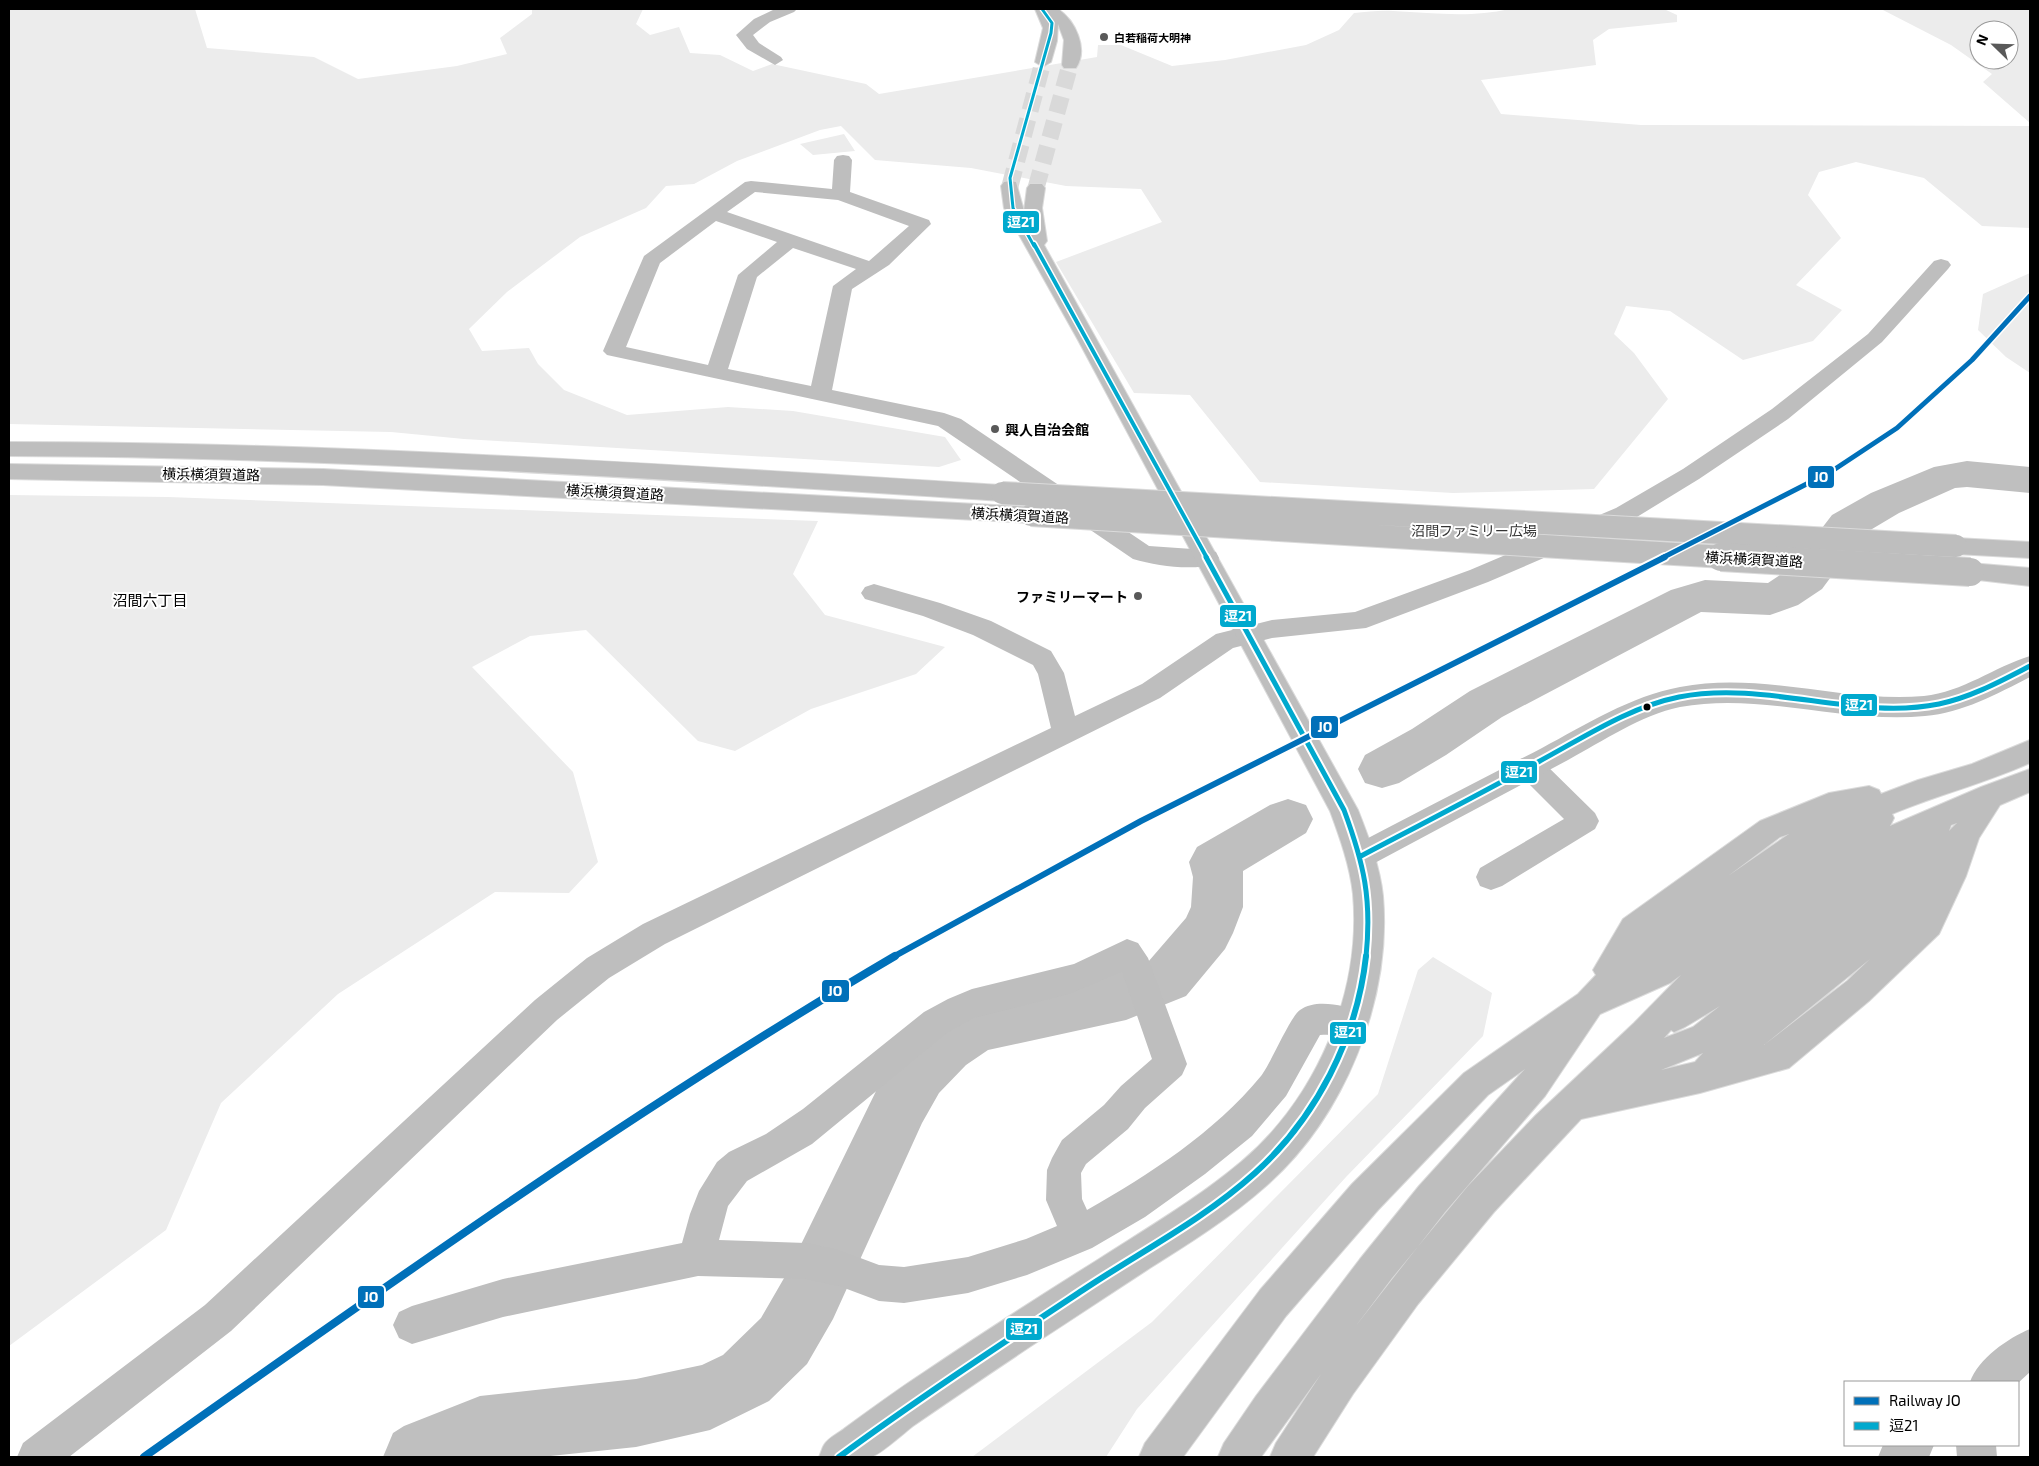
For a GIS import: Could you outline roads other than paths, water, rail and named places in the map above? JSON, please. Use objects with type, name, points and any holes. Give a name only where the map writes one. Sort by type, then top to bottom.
[{"type":"main road","points":[[775,60],[753,46],[744,35],[762,20],[788,9]]},
{"type":"main road","points":[[1042,9],[1052,23],[1052,33],[1042,62]]},
{"type":"main road","points":[[1048,9],[1059,16],[1072,35],[1070,65]]},
{"type":"main road","points":[[841,195],[843,160]]},
{"type":"main road","points":[[820,394],[843,286],[882,260],[922,224],[841,195],[751,186],[651,260],[614,351],[953,424],[1142,553],[1165,557],[1207,558]]},
{"type":"main road","points":[[839,1457],[895,1414],[1184,1224],[1256,1173],[1298,1127],[1332,1073],[1352,1023],[1363,980],[1368,932],[1368,897],[1361,856],[1344,810],[1250,641],[1088,340],[1043,264],[1013,208],[1010,186]]},
{"type":"main road","points":[[1036,188],[1033,208],[1034,230],[1043,264]]},
{"type":"main road","points":[[714,214],[869,267]]},
{"type":"main road","points":[[716,372],[748,275],[791,240]]},
{"type":"main road","points":[[37,1457],[218,1318],[546,1010],[598,968],[654,934],[1151,691],[1226,641],[1250,641],[1272,628],[1357,620],[1479,576],[1624,514],[1691,474],[1780,414],[1875,338],[1940,265]]},
{"type":"main road","name":"横浜横須賀道路","points":[[9,449],[305,453],[2030,550]]},
{"type":"main road","name":"横浜横須賀道路","points":[[9,471],[323,476],[1030,515],[2030,576]]},
{"type":"main road","points":[[874,593],[931,609],[982,628],[1042,658],[1051,673],[1066,734]]},
{"type":"main road","points":[[1361,856],[1613,723],[1652,705],[1680,697],[1725,692],[1755,692],[1870,706],[1926,706],[1967,696],[2030,666]]},
{"type":"main road","points":[[1238,1457],[1270,1410],[1373,1272],[1432,1199],[1533,1085],[1589,1004],[1632,960],[1813,832],[1918,791],[1978,773],[2030,751]]},
{"type":"main road","points":[[1490,877],[1584,821],[1530,767]]},
{"type":"main road","points":[[1598,1078],[1704,1038],[1992,795],[2030,780]]},
{"type":"main road","points":[[1570,1104],[1700,1077],[1777,1057],[1858,991],[1928,925],[1951,876],[1958,823]]},
{"type":"main road","points":[[1290,1457],[1339,1380],[1405,1292],[1481,1199],[1570,1104],[1646,1034],[1708,968],[1772,918],[1869,851],[1958,823]]},
{"type":"main road","points":[[698,1258],[704,1221],[715,1192],[730,1172],[752,1158],[783,1143],[818,1118],[936,1021],[959,1009],[988,1000],[1068,981],[1093,972],[1127,953],[1137,968],[1170,1064],[1133,1097],[1116,1117],[1074,1152],[1064,1170],[1064,1200],[1079,1235]]},
{"type":"main road","points":[[1159,1457],[1272,1302],[1398,1162],[1476,1084],[1589,1004]]},
{"type":"main road","points":[[412,1325],[503,1298],[698,1258],[822,1265],[879,1283],[904,1284],[968,1275],[1027,1257],[1079,1235],[1132,1204],[1194,1162],[1240,1124],[1274,1086],[1310,1021],[1328,1019],[1352,1023]]},
{"type":"main road","points":[[1991,1381],[2030,1348]]},
{"type":"main road","points":[[1898,1457],[1913,1446]]},
{"type":"waterway","points":[[1382,769],[1429,742],[1486,704],[1686,601],[1705,595],[1770,599],[1783,594],[1807,578],[1847,525],[1885,503],[1948,476],[1967,474],[2030,480]]},
{"type":"waterway","points":[[417,1457],[428,1450],[480,1430],[636,1413],[710,1397],[746,1378],[784,1341],[810,1296],[901,1103],[919,1074],[946,1046],[975,1027],[1126,995],[1167,979],[1206,933],[1217,907],[1219,877],[1215,862],[1288,819]]},
{"type":"tunnel","points":[[1010,186],[1043,62]]},
{"type":"tunnel","points":[[1036,188],[1070,65]]},
{"type":"rail line","name":"JO","points":[[144,1457],[333,1323],[619,1127],[814,1004],[914,945],[1027,882],[1255,762],[1832,471],[1897,428],[1972,360],[2030,296]]},
{"type":"place","name":"白若稲荷大明神","points":[[1104,37]]},
{"type":"place","name":"興人自治会館","points":[[995,429]]},
{"type":"place","name":"ファミリーマート","points":[[1138,596]]},
{"type":"district","name":"沼間六丁目","points":[[150,600]]},
{"type":"park label","name":"沼間ファミリー広場","points":[[1474,530]]}]
